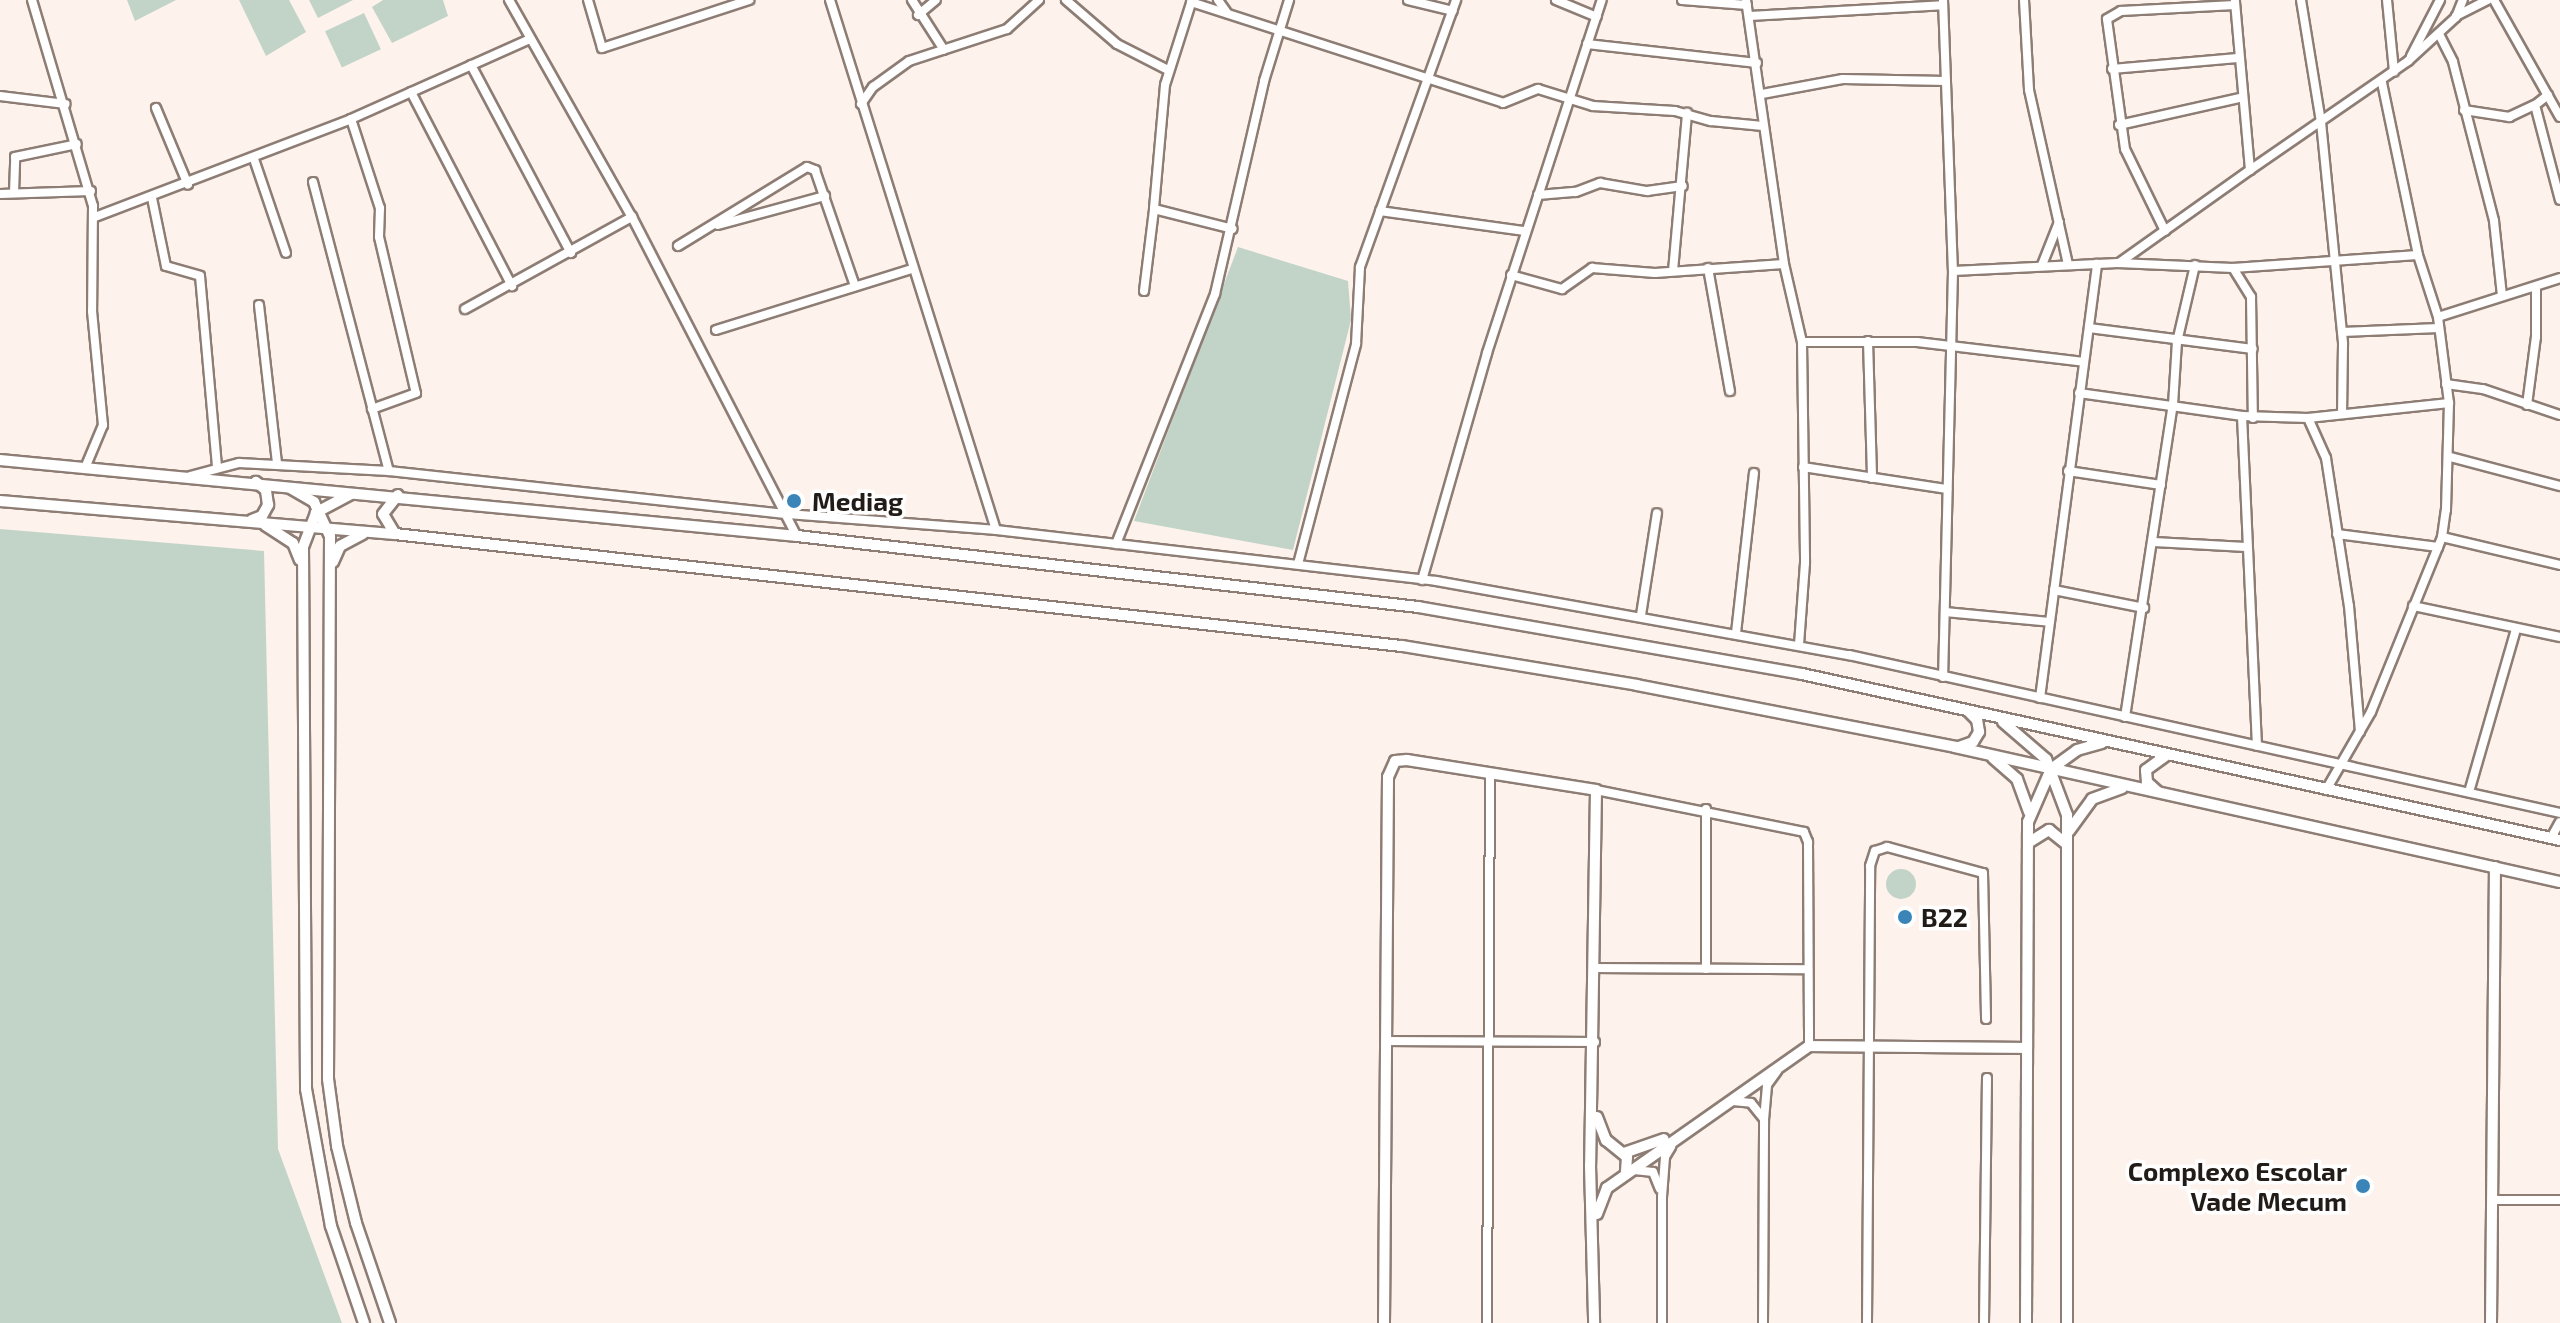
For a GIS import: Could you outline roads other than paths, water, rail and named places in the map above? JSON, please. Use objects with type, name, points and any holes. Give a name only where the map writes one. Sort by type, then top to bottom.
[{"type":"street","points":[[32,0],[66,104],[91,191],[95,217],[92,311],[103,425],[85,468]]},
{"type":"street","points":[[509,0],[632,217],[797,536]]},
{"type":"street","points":[[588,0],[602,48],[749,0]]},
{"type":"street","points":[[830,0],[996,530]]},
{"type":"street","points":[[912,0],[918,15],[940,36],[944,50]]},
{"type":"street","points":[[918,15],[936,0]]},
{"type":"street","points":[[861,104],[895,70],[1007,29],[1039,0]]},
{"type":"street","points":[[1066,0],[1117,44],[1168,70]]},
{"type":"street","points":[[1218,0],[1228,13]]},
{"type":"street","points":[[1116,544],[1215,294],[1233,229],[1264,81],[1289,0]]},
{"type":"street","points":[[1408,0],[1453,11]]},
{"type":"street","points":[[1298,564],[1356,344],[1357,285],[1380,211],[1456,0]]},
{"type":"street","points":[[1556,0],[1597,17]]},
{"type":"street","points":[[1422,580],[1511,275],[1566,100],[1602,0]]},
{"type":"street","points":[[1682,0],[1746,3],[1749,16],[1784,264],[1802,342],[1799,645]]},
{"type":"street","points":[[2024,0],[2029,90],[2068,264]]},
{"type":"street","points":[[2301,0],[2321,122],[2342,332],[2342,413]]},
{"type":"street","points":[[2387,0],[2394,72]]},
{"type":"street","points":[[2408,61],[2440,0]]},
{"type":"street","points":[[2456,17],[2463,0]]},
{"type":"street","points":[[2118,263],[2382,82],[2456,17],[2488,0]]},
{"type":"street","points":[[2494,0],[2560,117]]},
{"type":"street","points":[[1144,291],[1168,70],[1191,1],[1503,103],[1538,89],[1566,100],[1620,110],[1687,113],[1711,121],[1763,126]]},
{"type":"street","points":[[1749,16],[1884,3],[1943,2],[1953,271],[1943,677]]},
{"type":"street","points":[[2165,231],[2125,149],[2119,125],[2106,27],[2113,15],[2235,3],[2240,98],[2250,170]]},
{"type":"street","points":[[2439,34],[2453,62],[2499,244],[2502,296]]},
{"type":"street","points":[[95,217],[254,159],[530,39]]},
{"type":"street","points":[[1587,44],[1757,63]]},
{"type":"street","points":[[2112,69],[2238,58]]},
{"type":"street","points":[[471,65],[571,253]]},
{"type":"street","points":[[1762,94],[1843,79],[1946,81]]},
{"type":"street","points":[[2326,790],[2344,767],[2442,537],[2450,457],[2449,403],[2438,317],[2418,255],[2382,82]]},
{"type":"street","points":[[411,92],[512,286]]},
{"type":"street","points":[[2464,110],[2509,117],[2548,95]]},
{"type":"street","points":[[0,96],[66,104]]},
{"type":"street","points":[[2119,125],[2240,98]]},
{"type":"street","points":[[2535,105],[2560,200]]},
{"type":"street","points":[[156,108],[188,185]]},
{"type":"street","points":[[1673,271],[1673,233],[1683,186],[1687,113]]},
{"type":"street","points":[[351,119],[380,208],[379,237],[416,393],[372,409]]},
{"type":"street","points":[[14,193],[15,157],[77,144]]},
{"type":"street","points":[[254,159],[286,253]]},
{"type":"street","points":[[678,246],[807,167],[815,170],[855,286]]},
{"type":"street","points":[[313,182],[389,471]]},
{"type":"street","points":[[1538,195],[1576,192],[1600,183],[1647,191],[1683,186]]},
{"type":"street","points":[[0,194],[91,191]]},
{"type":"street","points":[[709,227],[825,196]]},
{"type":"street","points":[[152,198],[166,266],[200,276],[217,465]]},
{"type":"street","points":[[1154,209],[1233,229]]},
{"type":"street","points":[[1380,211],[1525,231]]},
{"type":"street","points":[[465,309],[512,286],[632,217]]},
{"type":"street","points":[[2042,265],[2059,222]]},
{"type":"street","points":[[1953,271],[2118,263],[2233,268],[2418,255]]},
{"type":"street","points":[[1511,275],[1562,289],[1592,268],[1673,271],[1784,264]]},
{"type":"street","points":[[2040,698],[2097,264]]},
{"type":"street","points":[[2125,717],[2173,405],[2177,342],[2195,265]]},
{"type":"street","points":[[1708,268],[1730,391]]},
{"type":"street","points":[[2233,268],[2251,297],[2253,418]]},
{"type":"street","points":[[716,330],[912,269]]},
{"type":"street","points":[[2438,317],[2502,296],[2536,289],[2560,278]]},
{"type":"street","points":[[2527,405],[2536,337],[2536,289]]},
{"type":"street","points":[[259,305],[277,464]]},
{"type":"street","points":[[2089,328],[2177,342],[2253,349]]},
{"type":"street","points":[[2342,332],[2439,328]]},
{"type":"street","points":[[1802,342],[1868,341],[2084,362]]},
{"type":"street","points":[[1868,341],[1872,478]]},
{"type":"street","points":[[2446,384],[2560,415]]},
{"type":"street","points":[[2079,393],[2253,418],[2308,418],[2449,403]]},
{"type":"street","points":[[2242,416],[2257,746]]},
{"type":"street","points":[[2308,418],[2326,458],[2360,732]]},
{"type":"street","points":[[2450,457],[2560,486]]},
{"type":"street","points":[[0,460],[254,481],[797,536],[1418,607],[1662,646],[2555,839],[2560,822]]},
{"type":"street","points":[[190,476],[217,465],[277,464],[389,471],[788,514],[996,530],[1422,580],[1641,615],[1799,645],[2560,813]]},
{"type":"street","points":[[1803,467],[1947,489]]},
{"type":"street","points":[[2068,471],[2161,485]]},
{"type":"street","points":[[1736,633],[1754,473]]},
{"type":"street","points":[[252,520],[266,511],[269,497],[254,481]]},
{"type":"street","points":[[272,483],[306,495],[320,509],[329,528],[328,1079],[337,1146],[356,1223],[390,1323]]},
{"type":"street","points":[[364,492],[340,497],[320,509],[308,526],[303,578],[307,1119],[331,1226],[364,1323]]},
{"type":"street","points":[[395,534],[383,514],[398,495]]},
{"type":"street","points":[[0,501],[378,532],[1402,646],[1637,685],[1955,747],[2560,882]]},
{"type":"street","points":[[1641,615],[1657,513]]},
{"type":"street","points":[[252,520],[293,543],[303,578]]},
{"type":"street","points":[[329,580],[340,546],[356,535],[378,532]]},
{"type":"street","points":[[2337,534],[2438,547]]},
{"type":"street","points":[[2442,537],[2560,565]]},
{"type":"street","points":[[2154,542],[2246,547]]},
{"type":"street","points":[[2054,590],[2144,608]]},
{"type":"street","points":[[2413,606],[2560,637]]},
{"type":"street","points":[[1945,612],[2050,622]]},
{"type":"street","points":[[2469,792],[2516,629]]},
{"type":"street","points":[[1955,747],[1973,742],[1979,732],[1974,715],[1963,709]]},
{"type":"street","points":[[1963,709],[2018,730],[2051,769],[2067,815],[2068,1320]]},
{"type":"street","points":[[2028,822],[2035,795],[2051,769],[2077,750],[2109,743]]},
{"type":"street","points":[[1980,753],[2000,763],[2017,779],[2028,822],[2026,1323]]},
{"type":"street","points":[[2162,794],[2151,787],[2146,770],[2153,760],[2171,757]]},
{"type":"street","points":[[1384,1323],[1390,768],[1407,760],[1706,809],[1798,829],[1807,836],[1809,1046]]},
{"type":"street","points":[[1487,1323],[1490,773]]},
{"type":"street","points":[[2066,845],[2074,819],[2092,799],[2132,787]]},
{"type":"street","points":[[1594,1323],[1591,1165],[1595,1105],[1596,790]]},
{"type":"street","points":[[1706,809],[1706,969]]},
{"type":"street","points":[[2028,843],[2049,830],[2060,834],[2066,845]]},
{"type":"street","points":[[1867,1323],[1870,860],[1883,847],[1977,868],[1985,877],[1986,1019]]},
{"type":"street","points":[[2491,1323],[2495,867]]},
{"type":"street","points":[[1596,968],[1807,969]]},
{"type":"street","points":[[1387,1041],[1595,1042]]},
{"type":"street","points":[[1594,1235],[1601,1194],[1687,1128],[1809,1046],[2027,1048]]},
{"type":"street","points":[[1763,1323],[1764,1120],[1767,1085],[1784,1063]]},
{"type":"street","points":[[1984,1323],[1987,1078]]},
{"type":"street","points":[[1724,1103],[1751,1103],[1764,1120]]},
{"type":"street","points":[[1595,1105],[1601,1133],[1624,1153],[1640,1151],[1687,1128]]},
{"type":"street","points":[[1662,1323],[1665,1157],[1687,1128]]},
{"type":"street","points":[[1591,1165],[1600,1147],[1612,1145]]},
{"type":"street","points":[[1624,1153],[1626,1173]]},
{"type":"street","points":[[1591,1165],[1603,1182],[1615,1183]]},
{"type":"street","points":[[1626,1173],[1643,1168],[1653,1172],[1662,1197]]},
{"type":"street","points":[[2492,1200],[2560,1200]]},
{"type":"place","name":"Mediag","points":[[794,501]]},
{"type":"place","name":"B22","points":[[1905,917]]},
{"type":"place","name":"Complexo Escolar Vade Mecum","points":[[2363,1186]]}]
